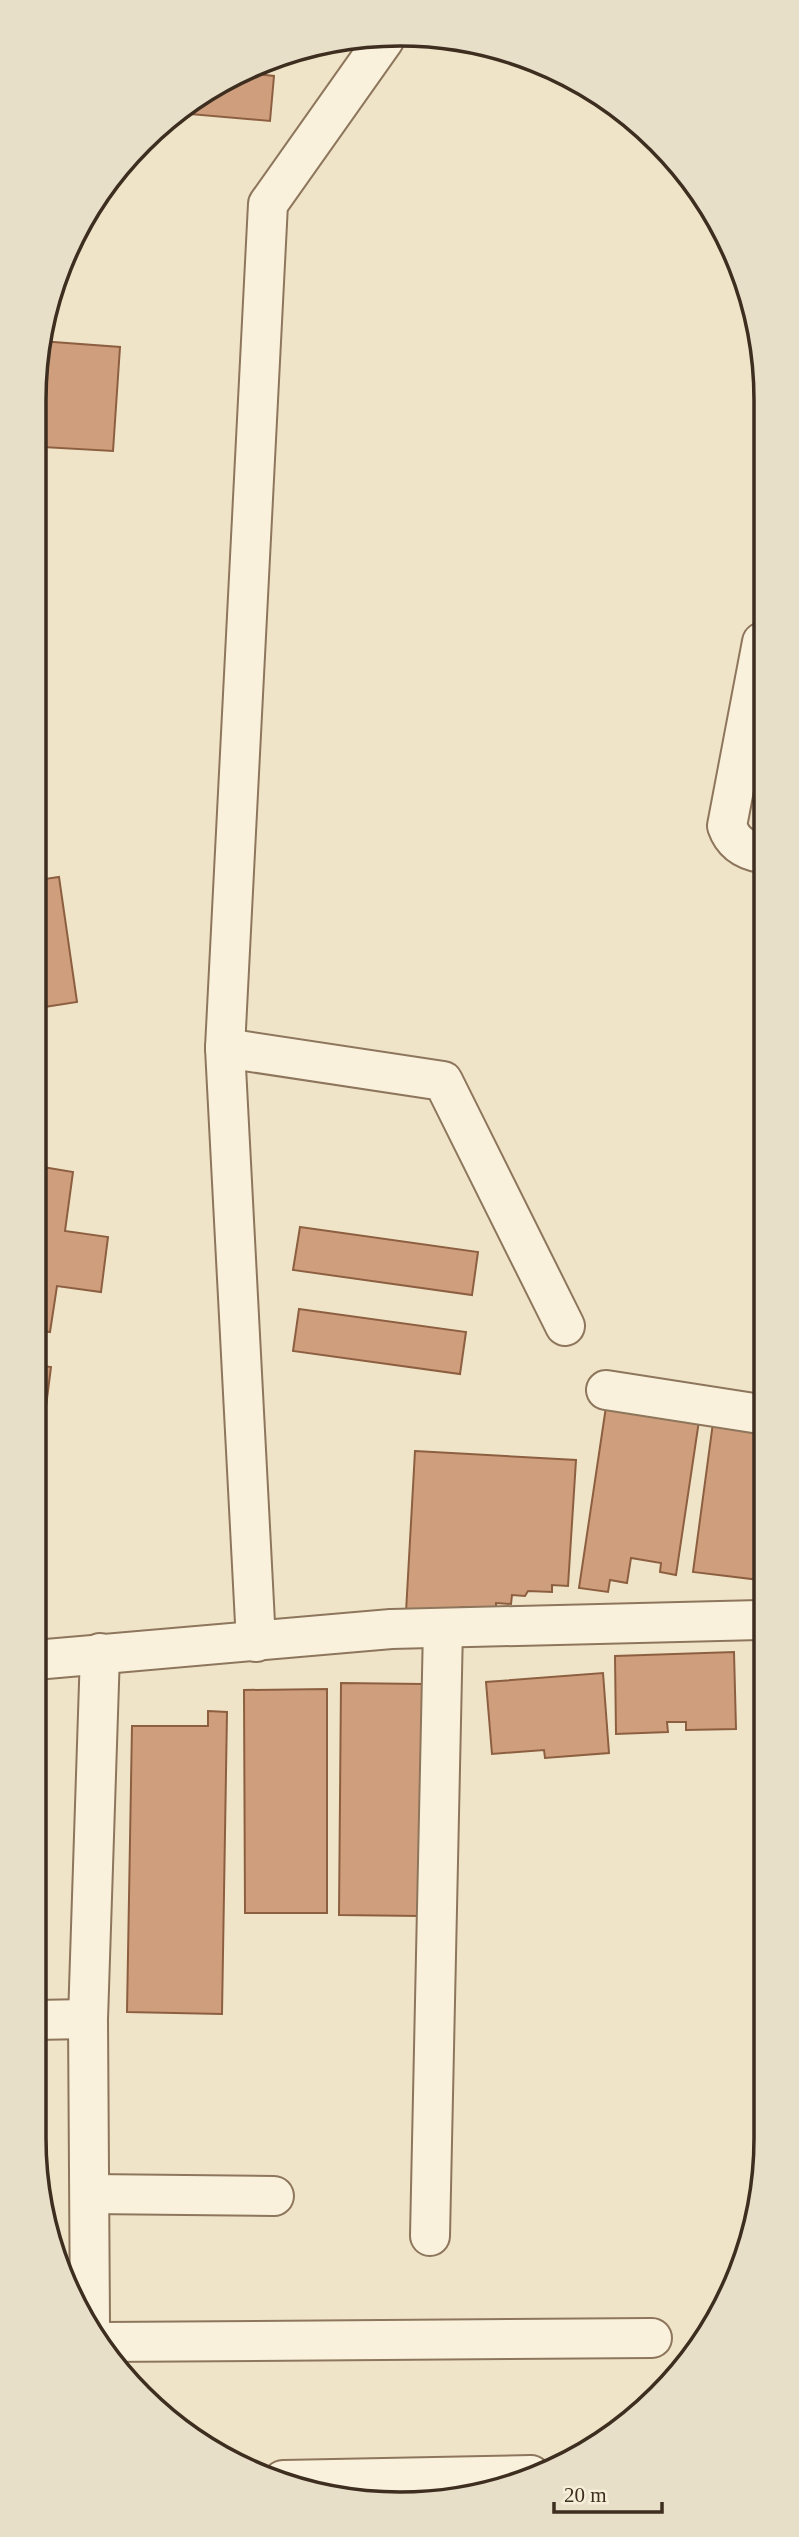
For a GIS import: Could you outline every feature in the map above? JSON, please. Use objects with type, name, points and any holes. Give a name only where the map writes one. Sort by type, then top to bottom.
[{"type":"street","points":[[256,1642],[225,1048],[268,204],[380,46]]},
{"type":"street","points":[[754,684],[727,826],[731,837],[740,846],[754,851]]},
{"type":"street","points":[[225,1048],[443,1081],[565,1326]]},
{"type":"street","points":[[606,1390],[754,1414]]},
{"type":"street","points":[[46,1659],[391,1629],[754,1620]]},
{"type":"street","points":[[429,2236],[443,1628]]},
{"type":"street","points":[[90,2309],[88,2019],[100,1653]]},
{"type":"street","points":[[46,2020],[88,2019]]},
{"type":"street","points":[[91,2194],[274,2196]]},
{"type":"street","points":[[112,2343],[652,2338]]},
{"type":"street","points":[[310,2479],[504,2476]]},
{"type":"building","points":[[259,74],[274,76],[270,121],[191,114]]},
{"type":"building","points":[[50,342],[120,347],[113,451],[46,447],[46,376]]},
{"type":"building","points":[[59,877],[77,1002],[46,1007],[46,879]]},
{"type":"building","points":[[46,1168],[73,1172],[65,1231],[108,1237],[101,1292],[57,1286],[50,1332],[46,1331]]},
{"type":"building","points":[[300,1227],[478,1252],[472,1295],[293,1270]]},
{"type":"building","points":[[299,1309],[466,1332],[460,1374],[293,1351]]},
{"type":"building","points":[[46,1366],[51,1367],[46,1406]]},
{"type":"building","points":[[607,1400],[700,1414],[676,1575],[660,1572],[661,1563],[631,1558],[627,1583],[610,1580],[608,1592],[579,1588]]},
{"type":"building","points":[[714,1415],[754,1420],[754,1579],[693,1572]]},
{"type":"building","points":[[415,1451],[576,1460],[568,1586],[552,1585],[552,1592],[528,1591],[525,1596],[512,1595],[511,1604],[496,1603],[496,1609],[461,1607],[461,1615],[406,1612]]},
{"type":"building","points":[[734,1652],[736,1729],[686,1730],[686,1722],[667,1722],[668,1732],[616,1734],[615,1656]]},
{"type":"building","points":[[603,1673],[609,1753],[545,1758],[544,1750],[492,1754],[486,1682]]},
{"type":"building","points":[[341,1683],[423,1684],[421,1916],[339,1915]]},
{"type":"building","points":[[327,1689],[327,1913],[245,1913],[244,1690]]},
{"type":"building","points":[[208,1711],[227,1712],[222,2014],[127,2012],[132,1726],[208,1726]]}]
